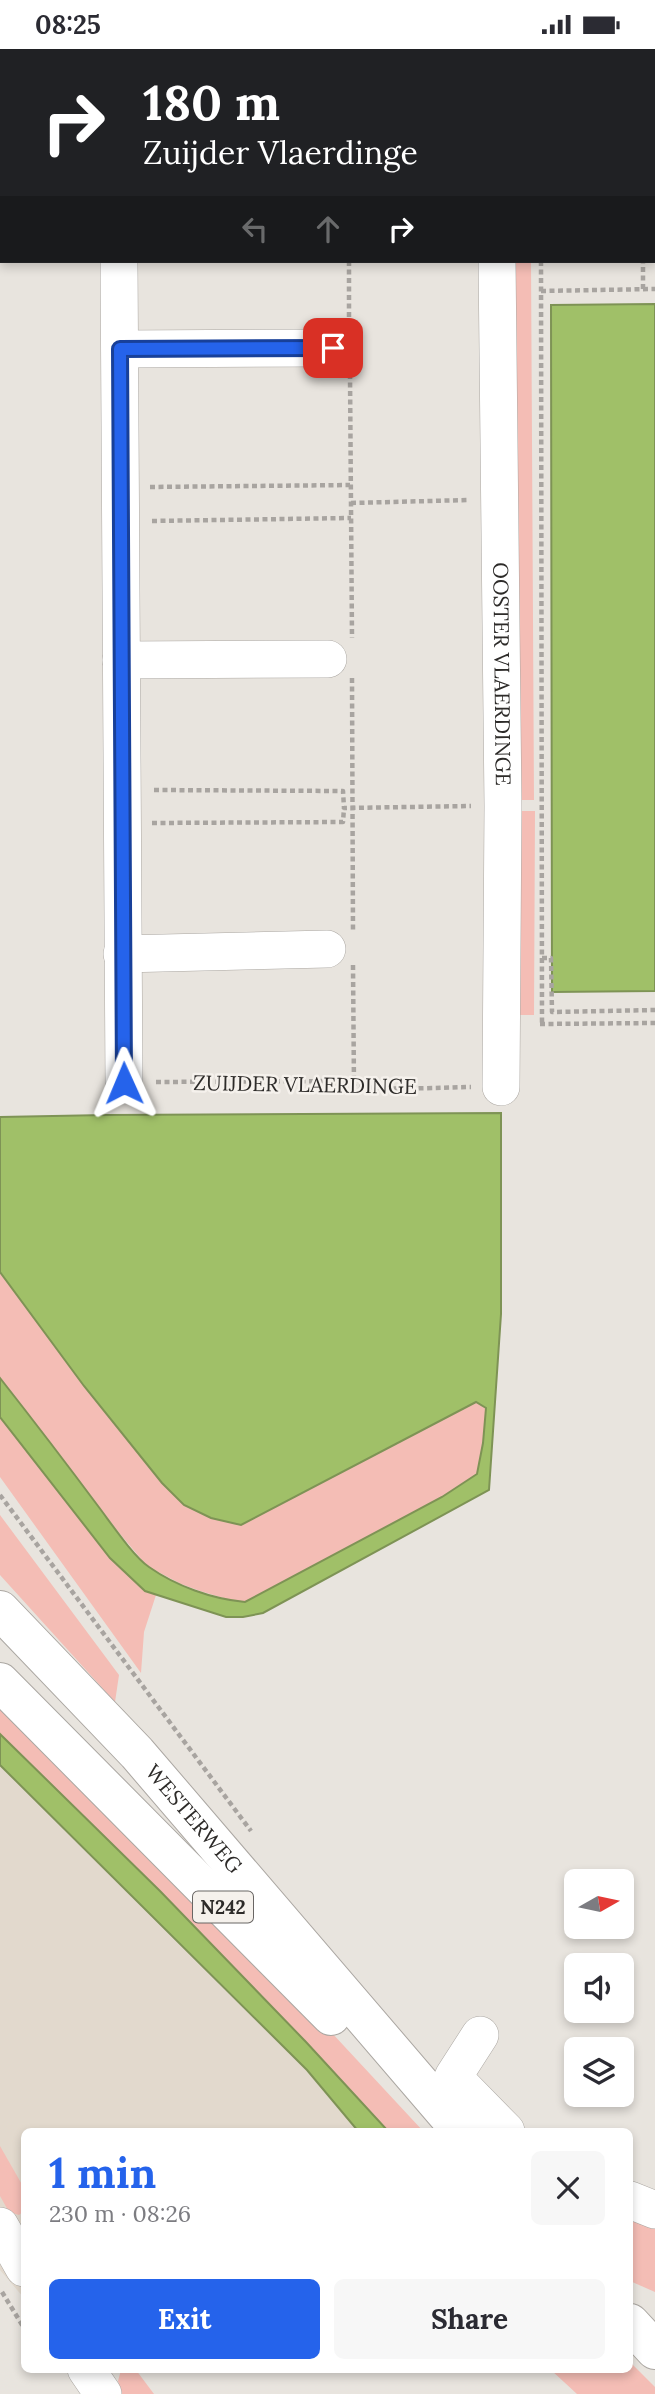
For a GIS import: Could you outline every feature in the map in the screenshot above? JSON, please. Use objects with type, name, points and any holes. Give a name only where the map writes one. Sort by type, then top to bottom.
[{"type":"main road","name":"WESTERWEG","points":[[0,1609],[137,1753],[458,2128]]},
{"type":"main road","name":"WESTERWEG","points":[[0,1682],[443,2128]]},
{"type":"main road","points":[[633,2326],[655,2350]]},
{"type":"street","points":[[119,263],[124,1083]]},
{"type":"street","name":"OOSTER VLAERDINGE","points":[[497,263],[502,806],[501,1087]]},
{"type":"street","points":[[120,349],[333,348]]},
{"type":"street","points":[[121,660],[328,659]]},
{"type":"street","points":[[122,954],[327,949]]},
{"type":"street","points":[[480,2035],[453,2077],[503,2128]]},
{"type":"street","points":[[633,2201],[655,2210]]},
{"type":"street","points":[[0,2227],[21,2263]]},
{"type":"street","points":[[89,2373],[103,2394]]},
{"type":"path","name":"OOSTER VLAERDINGE","points":[[541,263],[542,1024],[655,1023]]},
{"type":"path","points":[[643,263],[643,289]]},
{"type":"path","points":[[541,291],[655,289]]},
{"type":"path","points":[[121,504],[350,485]]},
{"type":"path","points":[[351,503],[449,501]]},
{"type":"path","points":[[121,504],[351,518]]},
{"type":"path","points":[[343,791],[344,808],[343,823],[121,806],[343,791]]},
{"type":"path","points":[[344,808],[454,807]]},
{"type":"path","points":[[542,958],[551,958],[552,1012],[655,1010]]},
{"type":"path","name":"ZUIJDER VLAERDINGE","points":[[124,1083],[342,1081],[348,1086],[447,1087]]},
{"type":"path","points":[[0,1495],[160,1710]]},
{"type":"path","points":[[0,2288],[21,2323]]},
{"type":"shaded area","points":[[510,263],[531,263],[534,800],[513,800]]},
{"type":"shaded area","points":[[655,304],[655,991],[552,992],[551,305]]},
{"type":"shaded area","points":[[514,811],[535,811],[534,1015],[513,1015]]},
{"type":"shaded area","points":[[501,1113],[501,1314],[489,1490],[263,1613],[226,1617],[145,1591],[110,1558],[0,1417],[0,1378],[122,1539],[143,1562],[160,1574],[195,1591],[245,1602],[442,1497],[477,1474],[486,1408],[476,1402],[241,1525],[211,1518],[184,1505],[162,1483],[84,1386],[0,1272],[0,1117]]},
{"type":"shaded area","points":[[0,1272],[84,1386],[162,1483],[184,1505],[211,1518],[240,1525],[476,1402],[486,1408],[477,1474],[442,1497],[245,1602],[230,1600],[181,1584],[147,1566],[0,1378]]},
{"type":"shaded area","points":[[0,1417],[110,1558],[145,1591],[156,1595],[144,1632],[141,1673],[0,1477]]},
{"type":"shaded area","points":[[0,1515],[119,1675],[115,1702],[0,1575]]},
{"type":"shaded area","points":[[0,1691],[399,2128],[21,2128],[21,2294],[0,2270]]},
{"type":"shaded area","points":[[0,1696],[305,2004],[420,2128],[385,2128],[197,1930],[0,1734]]},
{"type":"shaded area","points":[[0,1734],[160,1891],[385,2128],[355,2128],[307,2070],[0,1765]]},
{"type":"shaded area","points":[[0,2146],[21,2183],[21,2213],[9,2212],[0,2196]]},
{"type":"shaded area","points":[[633,2214],[655,2222],[655,2292],[633,2282]]},
{"type":"shaded area","points":[[633,2365],[655,2387],[655,2394],[577,2394],[554,2373],[633,2373]]},
{"type":"shaded area","points":[[120,2373],[138,2373],[154,2394],[122,2394],[118,2381]]},
{"type":"route","points":[[124,1083],[120,349],[333,348]]}]
